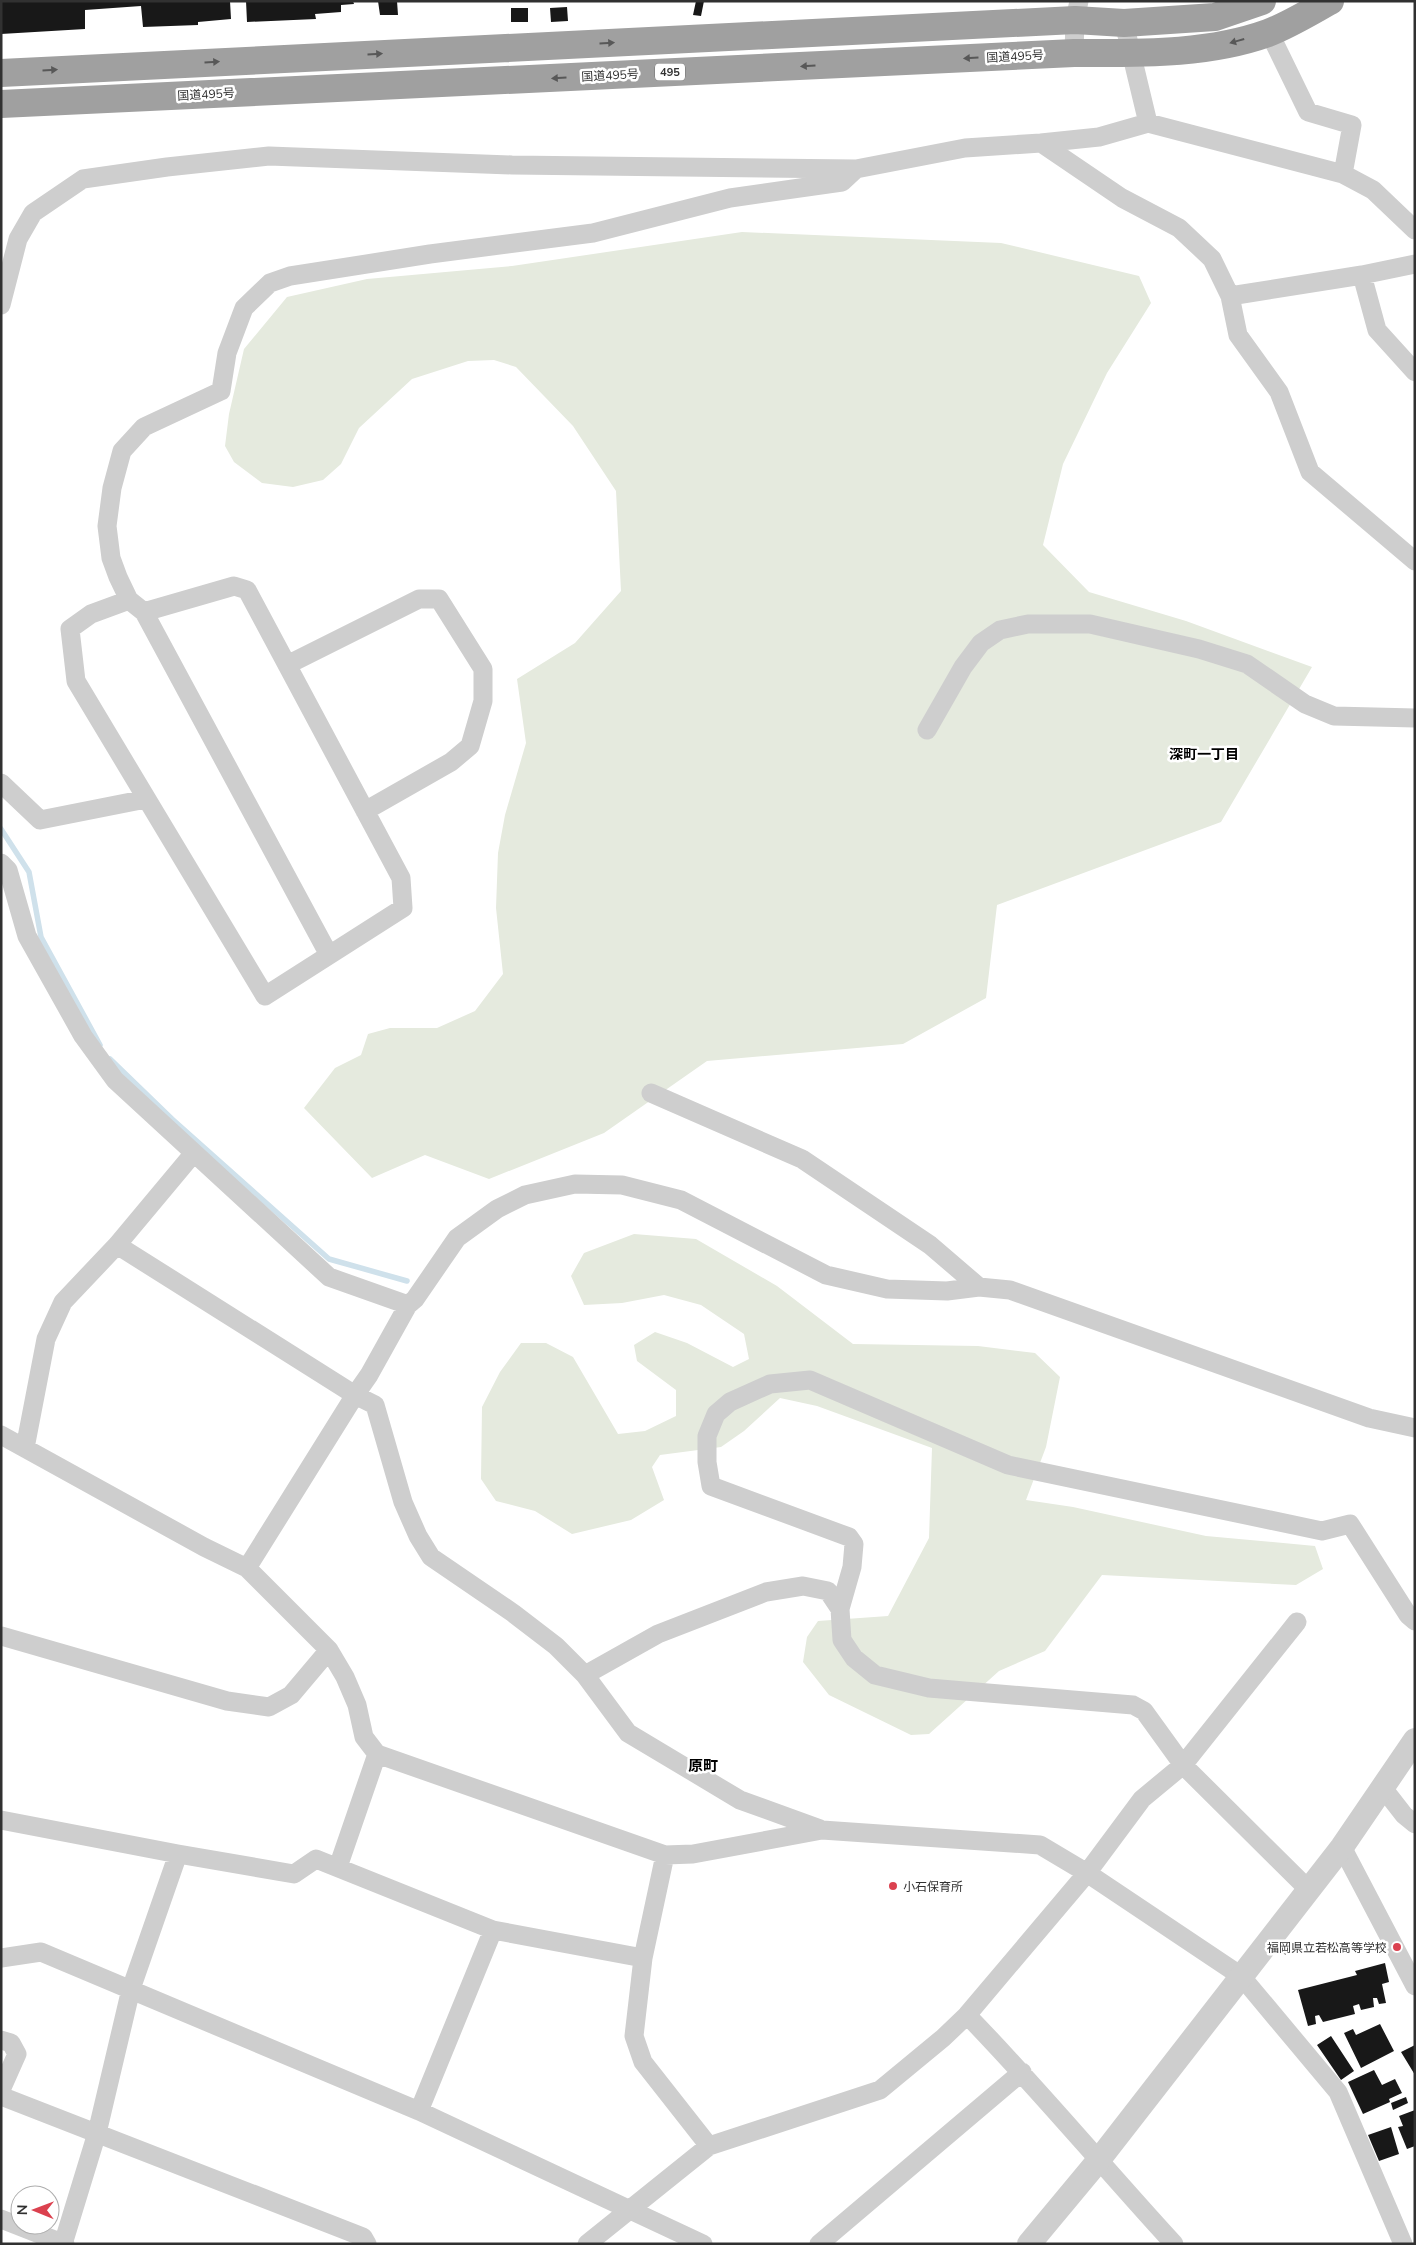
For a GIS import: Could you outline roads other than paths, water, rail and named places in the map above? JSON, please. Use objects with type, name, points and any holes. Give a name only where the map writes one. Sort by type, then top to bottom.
[{"type":"highway","points":[[1,73],[1077,11],[1124,23],[1215,17],[1262,1]]},
{"type":"highway","name":"国道495号","points":[[1,104],[1074,53],[1131,53],[1220,46],[1269,32],[1330,1]]},
{"type":"street","points":[[1074,53],[1077,11]]},
{"type":"street","points":[[1124,23],[1148,124]]},
{"type":"street","points":[[1269,32],[1308,112],[1352,125],[1343,174]]},
{"type":"street","points":[[1,305],[18,239],[33,214],[83,179],[168,166],[269,156],[512,165],[856,169],[965,148],[1099,137],[1148,124],[1343,174],[1373,190],[1415,230]]},
{"type":"street","points":[[1041,143],[1122,198],[1179,228],[1212,259],[1230,296],[1238,336],[1278,392],[1310,472],[1415,561]]},
{"type":"street","points":[[329,955],[111,558],[107,526],[112,488],[122,451],[144,427],[221,391],[227,353],[244,308],[270,283],[290,276],[430,254],[594,233],[730,198],[842,182],[856,169]]},
{"type":"street","points":[[1230,296],[1362,275],[1415,264]]},
{"type":"street","points":[[1362,275],[1378,330],[1415,372]]},
{"type":"street","points":[[234,586],[247,590],[401,878],[403,908],[264,996],[76,681],[70,629],[91,614],[136,606],[234,586]]},
{"type":"street","points":[[287,666],[419,599],[439,599],[483,669],[483,701],[470,746],[451,762],[365,811]]},
{"type":"street","points":[[927,730],[963,668],[981,643],[1000,630],[1028,624],[1090,624],[1199,649],[1247,664],[1306,704],[1334,716],[1415,718]]},
{"type":"street","points":[[1,783],[40,820],[146,799]]},
{"type":"street","points":[[1,863],[8,870],[27,936],[83,1036],[115,1080],[193,1154],[329,1277],[408,1305]]},
{"type":"street","points":[[651,1093],[802,1159],[930,1245],[979,1287]]},
{"type":"street","points":[[25,1448],[46,1339],[63,1302],[118,1245],[193,1154]]},
{"type":"street","points":[[247,1568],[355,1395],[370,1376],[408,1305],[415,1299],[457,1238],[497,1209],[525,1195],[575,1184],[622,1185],[680,1200],[826,1275],[887,1289],[947,1291],[979,1287],[1010,1290],[1369,1418],[1415,1428]]},
{"type":"street","points":[[118,1245],[355,1395],[375,1405],[403,1502],[418,1536],[432,1557],[513,1612],[556,1646],[584,1675],[628,1734],[740,1800],[822,1830]]},
{"type":"street","points":[[1308,1889],[1183,1765],[1144,1711],[1133,1705],[929,1688],[875,1675],[854,1658],[842,1640],[840,1610],[852,1567],[854,1544],[849,1537],[711,1486],[707,1462],[707,1436],[716,1414],[730,1402],[770,1384],[810,1380],[1008,1465],[1322,1531],[1350,1524],[1408,1615],[1415,1621]]},
{"type":"street","points":[[1,1436],[204,1547],[247,1568],[329,1650],[345,1677],[357,1705],[364,1737],[378,1754],[665,1855],[693,1854],[822,1830],[1040,1845],[1087,1873],[1241,1976],[1338,2092],[1403,2244]]},
{"type":"street","points":[[584,1675],[658,1634],[766,1592],[802,1586],[828,1591],[840,1610]]},
{"type":"street","points":[[588,2244],[708,2146],[880,2090],[967,2015],[1087,1873],[1142,1799],[1183,1765],[1297,1622]]},
{"type":"street","points":[[1,1636],[227,1701],[269,1706],[291,1695],[329,1650]]},
{"type":"street","points":[[1029,2244],[1098,2161],[1342,1847],[1415,1740]]},
{"type":"street","points":[[338,1867],[378,1754]]},
{"type":"street","points":[[1384,1788],[1404,1815],[1415,1824]]},
{"type":"street","points":[[1,1820],[294,1874],[316,1860],[338,1867],[493,1930],[643,1958]]},
{"type":"street","points":[[1342,1847],[1415,1986]]},
{"type":"street","points":[[1,2219],[64,2244],[97,2132],[132,1989],[178,1854]]},
{"type":"street","points":[[665,1855],[643,1958],[634,2036],[643,2062],[708,2146]]},
{"type":"street","points":[[419,2111],[493,1930]]},
{"type":"street","points":[[1,1958],[41,1952],[132,1989],[419,2111],[703,2244]]},
{"type":"street","points":[[967,2015],[1070,2125],[1098,2161],[1174,2244]]},
{"type":"street","points":[[1,2040],[11,2043],[17,2054],[1,2090]]},
{"type":"street","points":[[819,2244],[1022,2072]]},
{"type":"street","points":[[1,2096],[363,2237],[367,2244]]},
{"type":"waterway","points":[[1,829],[29,872],[41,937],[100,1045]]},
{"type":"waterway","points":[[110,1059],[172,1119],[329,1259],[407,1281]]},
{"type":"place","name":"小石保育所","points":[[893,1886]]},
{"type":"place","name":"福岡県立若松高等学校","points":[[1397,1947]]},
{"type":"district","name":"深町一丁目","points":[[1204,754]]},
{"type":"district","name":"原町","points":[[703,1765]]}]
